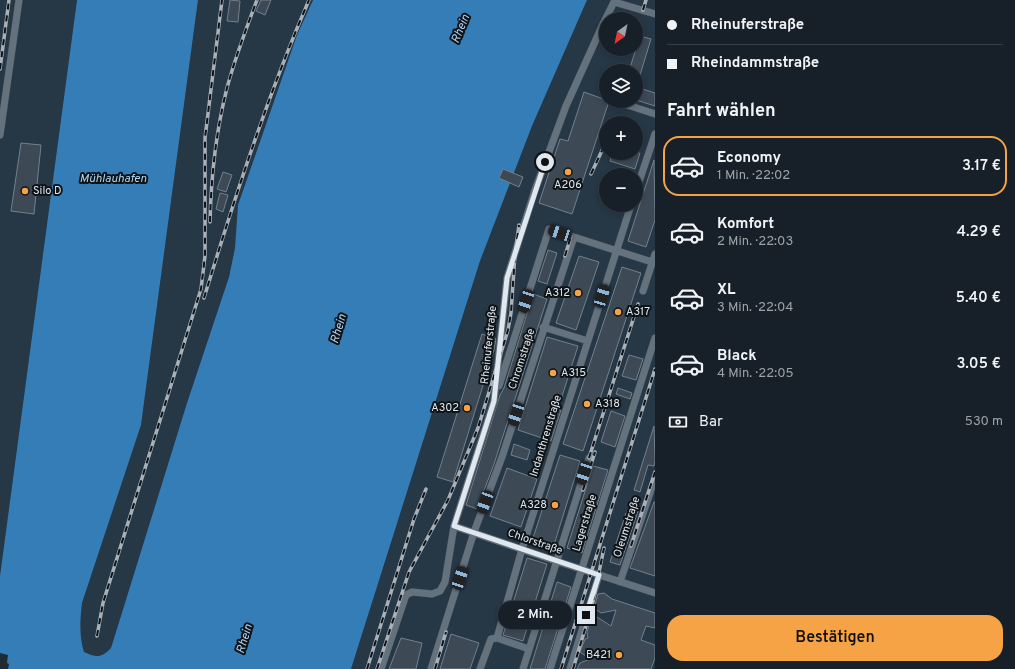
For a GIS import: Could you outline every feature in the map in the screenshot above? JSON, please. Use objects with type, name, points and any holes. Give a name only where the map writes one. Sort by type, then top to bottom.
[{"type":"street","points":[[0,134],[19,0]]},
{"type":"street","points":[[615,1],[655,14]]},
{"type":"street","name":"Rheinuferstraße","points":[[381,669],[406,595],[412,592],[432,594],[440,591],[444,582],[454,526],[494,401],[507,278],[535,190],[566,106],[615,1]]},
{"type":"street","points":[[637,108],[655,114]]},
{"type":"street","points":[[643,170],[655,134]]},
{"type":"street","name":"Indanthrenstraße","points":[[498,638],[522,549],[629,212]]},
{"type":"street","points":[[494,401],[549,229],[654,263]]},
{"type":"street","name":"Chromstraße","points":[[431,669],[474,532],[502,457],[574,237]]},
{"type":"street","points":[[643,291],[654,263],[655,254]]},
{"type":"street","points":[[544,327],[588,341]]},
{"type":"street","name":"Lagerstraße","points":[[550,669],[655,338]]},
{"type":"street","points":[[522,669],[589,458]]},
{"type":"street","name":"Oleumstraße","points":[[620,582],[655,478]]},
{"type":"street","name":"Chlorstraße","points":[[454,526],[582,570],[655,593]]},
{"type":"street","points":[[570,669],[599,575]]},
{"type":"street","points":[[480,669],[488,642],[491,639],[498,638],[529,648]]},
{"type":"shaded area","points":[[0,0],[77,0],[0,576]]},
{"type":"shaded area","points":[[198,0],[313,0],[297,35],[235,248],[229,277],[187,403],[111,648],[104,655],[94,657],[84,652],[80,639],[79,625],[82,603],[141,425]]},
{"type":"shaded area","points":[[587,0],[655,0],[655,669],[351,669],[480,261],[532,126]]},
{"type":"water","points":[[77,0],[198,0],[141,425],[82,603],[80,628],[84,652],[99,656],[111,648],[187,403],[229,277],[235,248],[238,205],[297,35],[313,0],[587,0],[532,126],[480,261],[351,669],[8,669],[8,655],[0,653],[0,576]]},
{"type":"building","points":[[230,0],[240,1],[238,22],[227,21]]},
{"type":"building","points":[[261,0],[271,0],[265,15],[256,11]]},
{"type":"building","points":[[643,37],[651,39],[643,65],[643,64],[631,64],[634,56],[643,56]]},
{"type":"building","points":[[643,89],[655,93],[655,106],[643,102]]},
{"type":"building","name":"A206","points":[[584,92],[599,97],[599,108],[607,108],[604,116],[599,116],[599,132],[572,214],[539,203],[560,139],[568,141]]},
{"type":"building","name":"Silo D","points":[[21,143],[41,145],[34,214],[11,211]]},
{"type":"building","points":[[610,160],[638,160],[635,168]]},
{"type":"building","points":[[654,160],[655,220],[646,247],[628,241],[637,212],[643,212],[643,194]]},
{"type":"building","points":[[503,169],[523,177],[519,187],[499,178]]},
{"type":"building","points":[[223,172],[232,175],[226,192],[217,189]]},
{"type":"building","points":[[220,193],[228,195],[223,212],[216,209]]},
{"type":"building","points":[[548,250],[557,253],[547,284],[538,281]]},
{"type":"building","name":"A312","points":[[579,256],[599,262],[576,330],[556,323]]},
{"type":"building","points":[[622,267],[641,273],[583,451],[563,444]]},
{"type":"building","points":[[533,294],[547,299],[494,464],[477,509],[466,505]]},
{"type":"building","name":"A302","points":[[482,334],[496,339],[494,350],[453,482],[437,477]]},
{"type":"building","name":"A315","points":[[547,337],[578,346],[558,409],[561,410],[551,441],[518,430]]},
{"type":"building","points":[[629,355],[643,359],[636,380],[622,376]]},
{"type":"building","points":[[618,388],[632,393],[630,399],[616,394]]},
{"type":"building","points":[[611,411],[625,416],[615,447],[601,442]]},
{"type":"building","points":[[654,426],[654,466],[648,465],[640,492],[634,490]]},
{"type":"building","points":[[514,444],[530,450],[527,460],[511,455]]},
{"type":"building","name":"A328","points":[[560,455],[580,461],[554,545],[533,538]]},
{"type":"building","points":[[593,466],[608,470],[582,553],[567,548]]},
{"type":"building","points":[[507,468],[537,479],[521,527],[490,516]]},
{"type":"building","points":[[655,502],[655,576],[630,568]]},
{"type":"building","points":[[630,509],[638,511],[620,565],[610,562],[626,513],[628,514]]},
{"type":"building","points":[[527,558],[547,564],[523,641],[503,635]]},
{"type":"building","points":[[557,582],[571,587],[545,669],[530,669]]},
{"type":"building","points":[[604,593],[612,599],[655,613],[655,628],[646,626],[641,640],[655,645],[655,658],[651,669],[577,669],[580,663],[590,659],[580,652],[585,639],[588,638],[587,632],[591,619],[597,617],[611,626],[616,610],[601,613],[594,608],[598,594]]},
{"type":"building","points":[[451,634],[479,643],[470,669],[440,669]]},
{"type":"building","points":[[401,638],[422,643],[416,669],[389,669]]},
{"type":"railway","points":[[0,69],[9,0]]},
{"type":"railway","points":[[97,636],[103,603],[201,289],[205,256],[205,138],[222,0]]},
{"type":"railway","points":[[210,222],[215,155],[223,104],[234,66],[257,0]]},
{"type":"railway","points":[[204,298],[265,110],[309,0]]},
{"type":"railway","points":[[643,10],[646,0]]},
{"type":"railway","points":[[591,174],[599,157]]},
{"type":"railway","points":[[377,669],[409,572],[448,500],[478,428],[508,330],[511,313],[515,254],[519,225]]},
{"type":"railway","points":[[565,256],[571,236]]},
{"type":"railway","points":[[589,458],[638,304]]},
{"type":"railway","points":[[561,669],[655,369]]},
{"type":"railway","points":[[583,490],[595,452]]},
{"type":"railway","points":[[631,546],[655,472]]},
{"type":"railway","points":[[367,669],[414,519],[426,489]]},
{"type":"railway","points":[[573,669],[592,606],[604,548]]},
{"type":"railway","points":[[435,669],[446,632]]},
{"type":"place","name":"A206","points":[[568,172]]},
{"type":"place","name":"Silo D","points":[[25,191]]},
{"type":"place","name":"A312","points":[[578,293]]},
{"type":"place","name":"A317","points":[[618,312]]},
{"type":"place","name":"A315","points":[[553,373]]},
{"type":"place","name":"A318","points":[[587,404]]},
{"type":"place","name":"A302","points":[[467,408]]},
{"type":"place","name":"A328","points":[[555,505]]},
{"type":"place","name":"B421","points":[[619,655]]},
{"type":"route","points":[[545,162],[507,278],[494,401],[454,526],[599,575],[586,615]]},
{"type":"water label","name":"Rhein","points":[[461,29]]},
{"type":"water label","name":"Mühlauhafen","points":[[113,179]]},
{"type":"water label","name":"Rhein","points":[[339,329]]},
{"type":"water label","name":"Rhein","points":[[245,639]]}]
